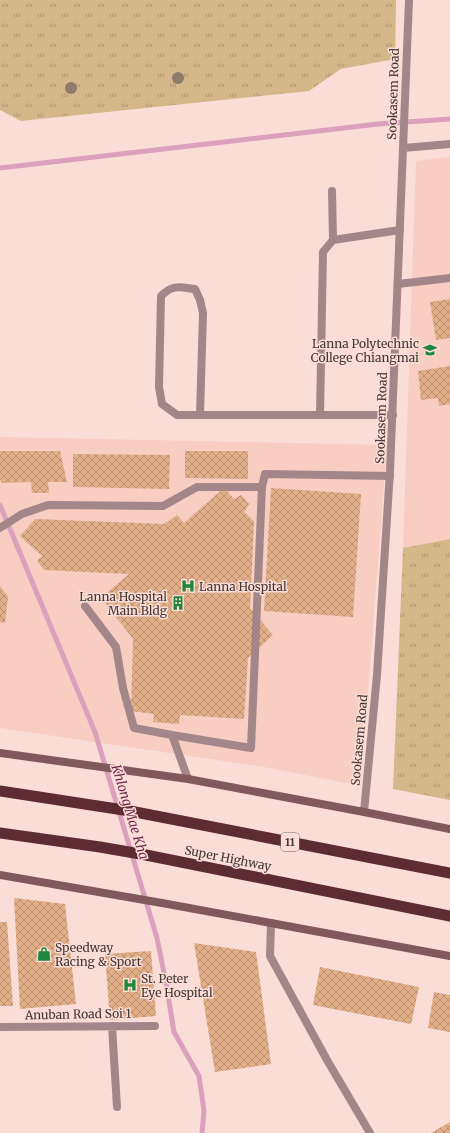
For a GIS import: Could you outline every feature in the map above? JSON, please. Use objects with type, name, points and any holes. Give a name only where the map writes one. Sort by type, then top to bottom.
[{"type":"highway","name":"11","points":[[0,791],[130,811],[450,873]]},
{"type":"highway","name":"Super Highway","points":[[0,833],[146,855],[450,916]]},
{"type":"main road","points":[[0,753],[188,779],[450,829]]},
{"type":"main road","points":[[0,875],[450,956]]},
{"type":"street","name":"Sookasem Road","points":[[364,812],[376,686],[390,476],[409,0]]},
{"type":"street","points":[[403,148],[450,144]]},
{"type":"street","points":[[320,415],[323,252],[333,240],[332,191]]},
{"type":"street","points":[[333,240],[400,230]]},
{"type":"street","points":[[398,284],[450,278]]},
{"type":"street","points":[[200,415],[203,313],[200,300],[195,289],[178,287],[169,289],[161,296],[159,387],[162,404],[177,415],[200,415],[393,415]]},
{"type":"street","points":[[86,606],[116,647],[123,688],[134,728],[251,748],[262,487],[265,474],[390,476]]},
{"type":"street","points":[[0,528],[22,514],[48,505],[163,506],[197,487],[262,487]]},
{"type":"street","points":[[172,735],[188,779]]},
{"type":"street","points":[[271,923],[270,956],[327,1060],[370,1133]]},
{"type":"street","points":[[112,1026],[117,1107]]},
{"type":"street","name":"Anuban Road Soi 1","points":[[0,1027],[156,1026]]},
{"type":"shaded area","name":"Lanna Polytechnic College Chiangmai","points":[[450,157],[450,539],[403,548],[416,161]]},
{"type":"shaded area","name":"Lanna Hospital","points":[[0,437],[387,445],[361,786],[264,767],[0,728]]},
{"type":"green space","points":[[0,0],[396,0],[395,59],[341,69],[309,91],[21,121],[0,110]]},
{"type":"green space","points":[[450,539],[450,800],[393,789],[403,548]]},
{"type":"building","points":[[450,299],[450,338],[436,340],[430,302]]},
{"type":"building","points":[[450,366],[450,404],[439,406],[438,398],[421,400],[418,371]]},
{"type":"building","points":[[0,451],[60,451],[67,482],[48,482],[49,493],[32,493],[31,482],[2,483],[0,479]]},
{"type":"building","points":[[185,451],[248,451],[248,479],[185,478]]},
{"type":"building","points":[[73,454],[170,455],[169,489],[73,487]]},
{"type":"building","name":"Lanna Hospital Main Bldg","points":[[224,488],[234,499],[241,495],[249,504],[244,512],[254,521],[250,608],[273,635],[248,658],[244,719],[180,715],[179,724],[153,722],[154,714],[131,711],[133,639],[101,598],[129,574],[44,570],[37,561],[42,556],[20,536],[35,519],[164,524],[177,515],[184,523]]},
{"type":"building","points":[[271,488],[361,494],[353,617],[264,611]]},
{"type":"building","points":[[0,586],[8,597],[5,623],[0,622]]},
{"type":"building","name":"Speedway Racing & Sport","points":[[14,898],[65,904],[76,1004],[20,1009]]},
{"type":"building","points":[[0,922],[7,922],[13,1006],[0,1006]]},
{"type":"building","points":[[194,943],[256,952],[271,1064],[215,1072]]},
{"type":"building","name":"St. Peter Eye Hospital","points":[[151,951],[156,1016],[110,1020],[105,954]]},
{"type":"building","points":[[320,967],[419,987],[411,1024],[313,1005]]},
{"type":"building","points":[[434,992],[450,995],[450,1032],[428,1028]]},
{"type":"building","points":[[450,1122],[450,1133],[431,1133]]},
{"type":"waterway","points":[[0,168],[378,124],[450,119]]},
{"type":"waterway","name":"Khlong Mae Kha","points":[[0,505],[95,732],[157,938],[174,1032],[199,1076],[204,1111],[202,1133]]},
{"type":"place","name":"Lanna Polytechnic College Chiangmai","points":[[430,350]]},
{"type":"place","name":"Lanna Hospital","points":[[188,586]]},
{"type":"place","name":"Lanna Hospital Main Bldg","points":[[178,603]]},
{"type":"place","name":"Speedway Racing & Sport","points":[[44,954]]},
{"type":"place","name":"St. Peter Eye Hospital","points":[[130,985]]}]
